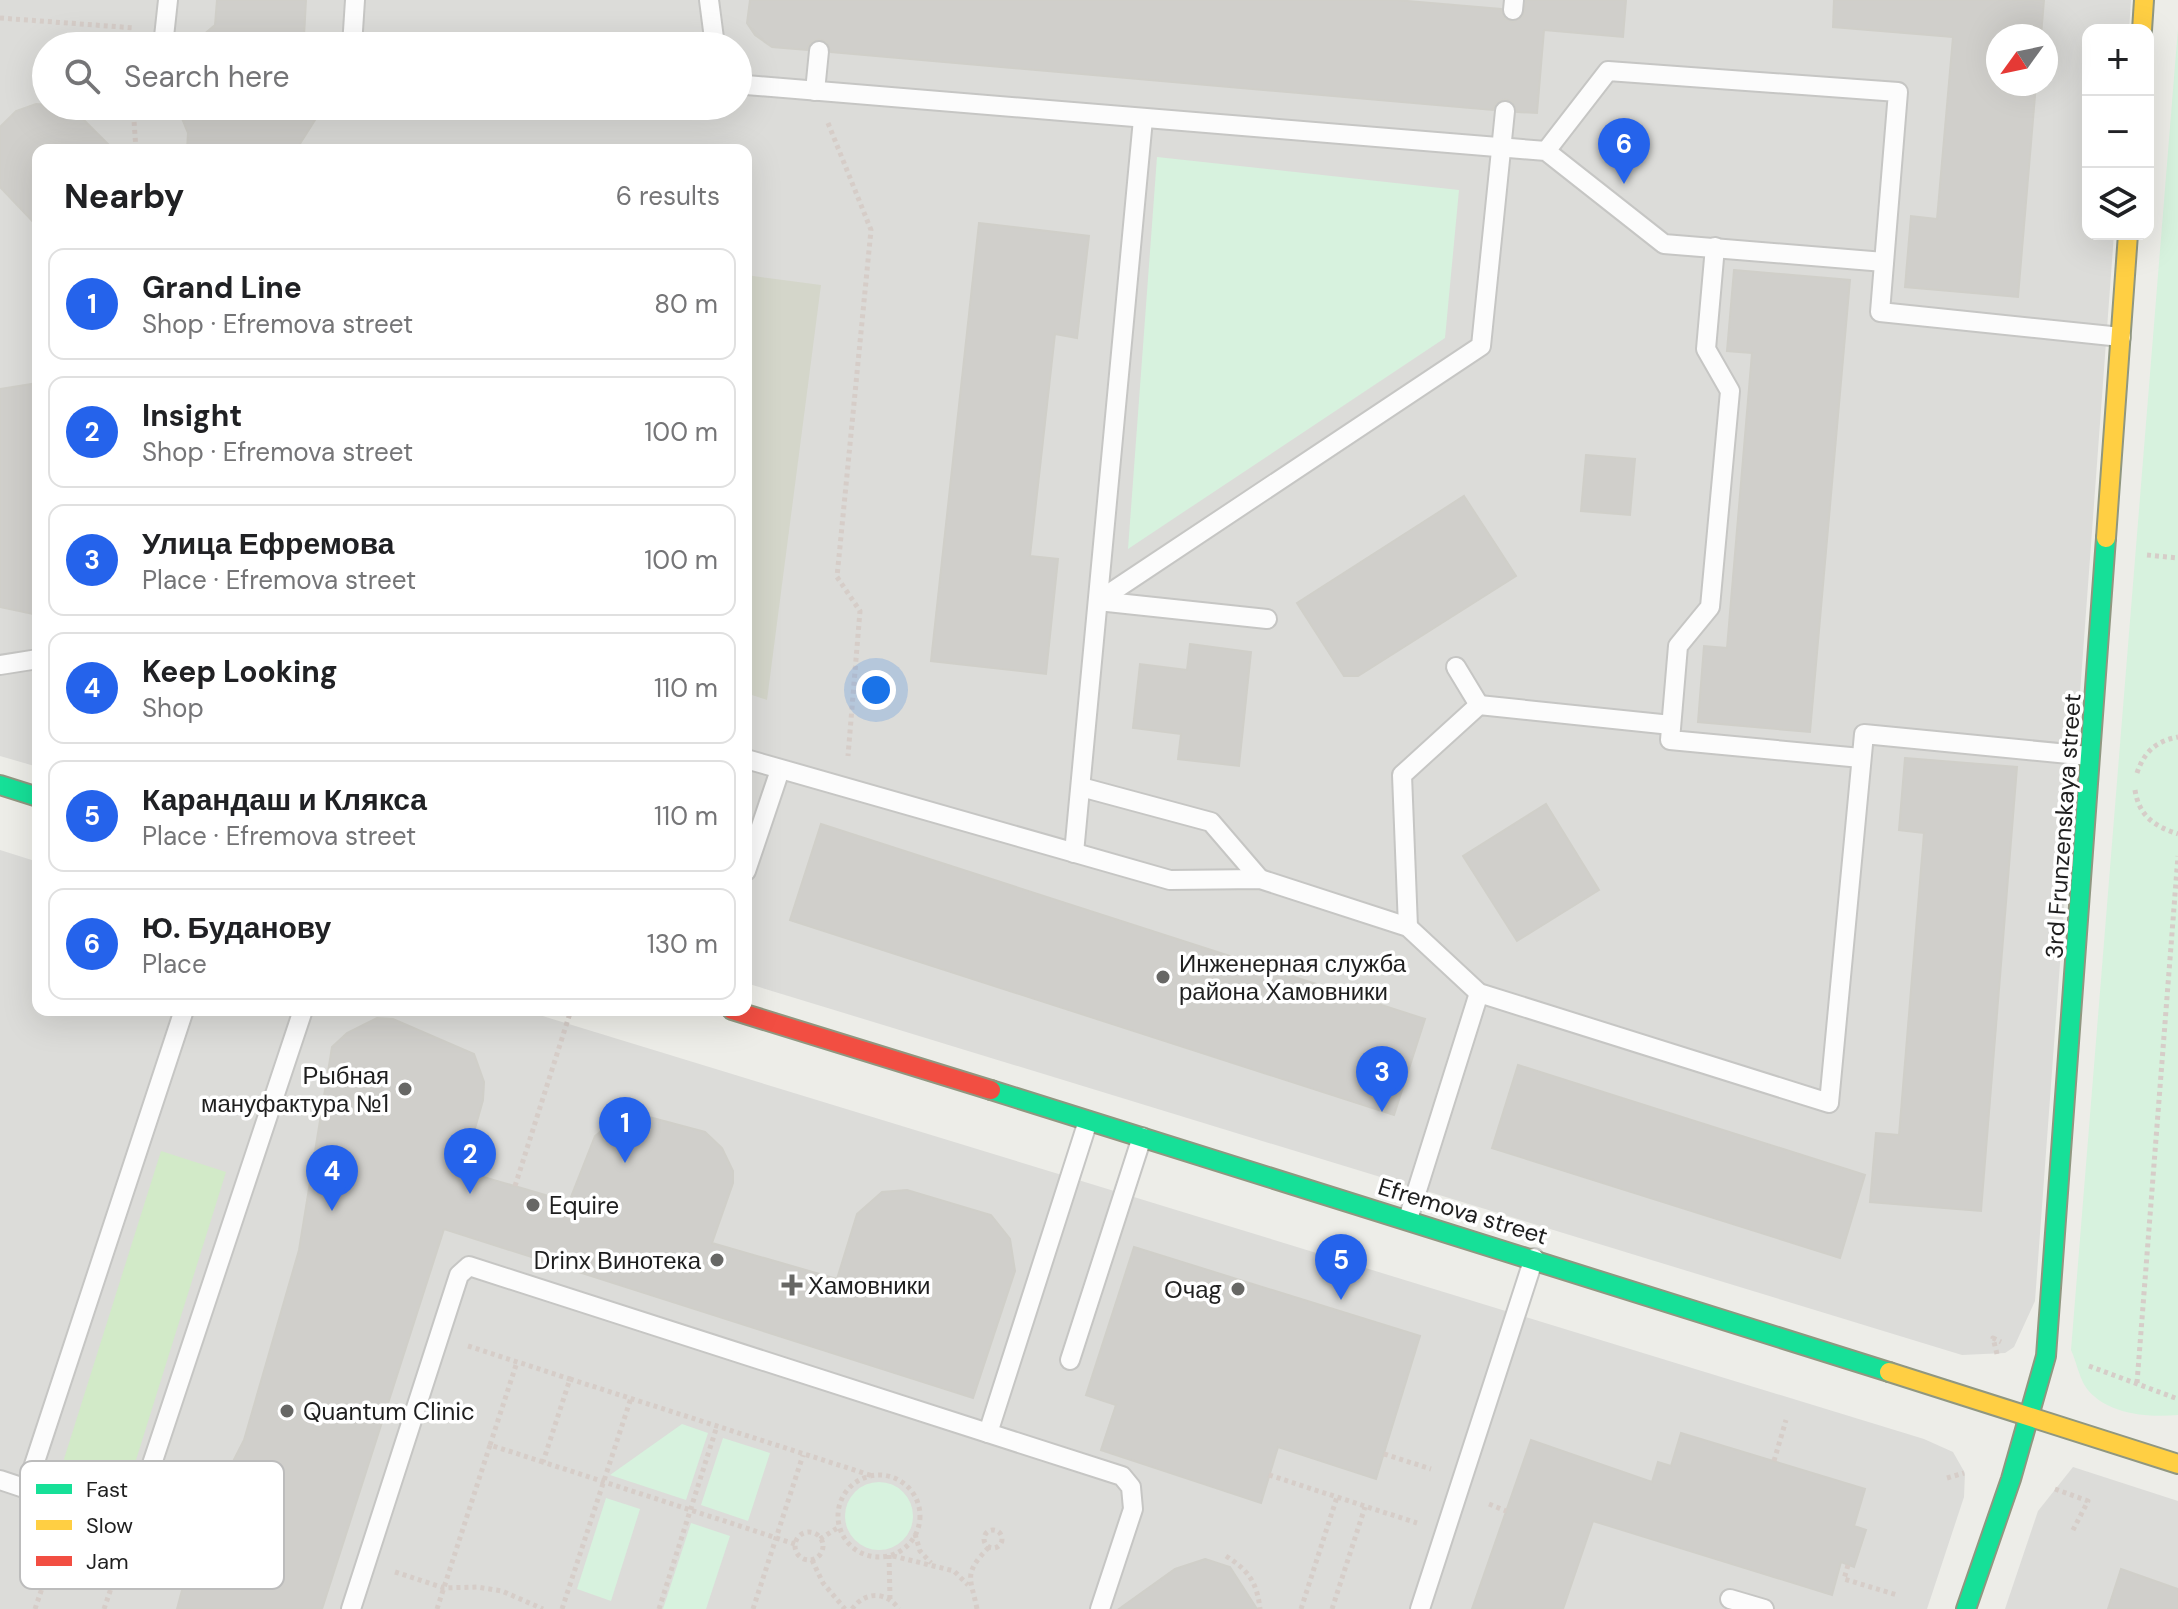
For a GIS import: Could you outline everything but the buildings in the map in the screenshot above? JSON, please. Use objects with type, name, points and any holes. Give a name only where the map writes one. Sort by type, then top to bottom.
[{"type":"street","points":[[2142,24],[2144,0]]},
{"type":"street","name":"3rd Frunzenskaya street","points":[[2030,1418],[2046,1356],[2128,240]]},
{"type":"street","points":[[0,785],[32,795]]},
{"type":"street","name":"Efremova street","points":[[751,1016],[1534,1258],[2178,1464]]},
{"type":"street","points":[[1966,1609],[2030,1418]]},
{"type":"lane","points":[[165,32],[168,0]]},
{"type":"lane","points":[[353,32],[355,0]]},
{"type":"lane","points":[[709,0],[713,32]]},
{"type":"lane","points":[[815,91],[819,51]]},
{"type":"lane","points":[[1546,151],[1608,71],[1898,92],[1880,312],[2121,337]]},
{"type":"lane","points":[[752,86],[1546,151],[1664,244],[1884,262]]},
{"type":"lane","points":[[1098,601],[1481,346],[1505,111]]},
{"type":"lane","points":[[1074,853],[1143,119]]},
{"type":"lane","points":[[1715,247],[1706,349],[1730,391],[1725,453],[1710,607],[1678,646],[1670,740],[1861,758]]},
{"type":"lane","points":[[1098,601],[1267,619]]},
{"type":"lane","points":[[0,665],[32,660]]},
{"type":"lane","points":[[1456,667],[1479,705]]},
{"type":"lane","points":[[1408,927],[1402,775],[1479,705],[1671,725]]},
{"type":"lane","points":[[752,761],[1170,880],[1260,879],[1408,927],[1479,993],[1829,1103],[1864,734],[2092,757]]},
{"type":"lane","points":[[752,853],[780,770]]},
{"type":"lane","points":[[1081,787],[1211,822],[1260,879]]},
{"type":"lane","points":[[1408,1219],[1479,993]]},
{"type":"lane","points":[[35,1461],[182,1016]]},
{"type":"lane","points":[[153,1461],[301,1016]]},
{"type":"lane","points":[[988,1433],[1088,1121]]},
{"type":"lane","points":[[1070,1360],[1142,1137]]},
{"type":"lane","points":[[1420,1609],[1534,1258]]},
{"type":"lane","points":[[351,1609],[459,1275],[463,1269],[476,1266],[1122,1476],[1131,1487],[1133,1509],[1100,1609]]},
{"type":"lane","points":[[0,1480],[20,1487]]},
{"type":"lane","points":[[1730,1599],[1764,1609]]},
{"type":"path","points":[[0,18],[115,32]]},
{"type":"path","points":[[815,91],[871,230],[837,577],[860,611],[846,789]]},
{"type":"path","points":[[134,120],[136,144]]},
{"type":"path","points":[[2178,737],[2162,740],[2142,757],[2134,781],[2138,807],[2155,826],[2178,834]]},
{"type":"path","points":[[2137,1383],[2178,856]]},
{"type":"path","points":[[515,1186],[569,1016]]},
{"type":"path","points":[[439,1336],[803,1455],[873,1476],[894,1479],[911,1492],[919,1512],[915,1534],[920,1551],[932,1564]]},
{"type":"path","points":[[437,1609],[517,1362]]},
{"type":"path","points":[[2084,1365],[2178,1399]]},
{"type":"path","points":[[543,1462],[570,1379]]},
{"type":"path","points":[[562,1609],[631,1398]]},
{"type":"path","points":[[1774,1461],[1786,1420]]},
{"type":"path","points":[[659,1609],[717,1426]]},
{"type":"path","points":[[490,1445],[795,1544]]},
{"type":"path","points":[[1384,1454],[1436,1471],[1440,1456]]},
{"type":"path","points":[[753,1609],[803,1455]]},
{"type":"path","points":[[1947,1478],[1965,1473]]},
{"type":"path","points":[[1269,1475],[1419,1524],[1423,1510]]},
{"type":"path","points":[[873,1476],[856,1482],[843,1496],[838,1514],[839,1527],[856,1549],[869,1555],[889,1555],[954,1571],[968,1585],[977,1609]]},
{"type":"path","points":[[2053,1489],[2088,1501],[2072,1532]]},
{"type":"path","points":[[1301,1609],[1337,1497]]},
{"type":"path","points":[[1477,1499],[1506,1511]]},
{"type":"path","points":[[1332,1609],[1365,1507]]},
{"type":"path","points":[[820,1539],[839,1527]]},
{"type":"path","points":[[795,1544],[800,1535],[809,1532],[820,1539],[822,1551],[812,1560]]},
{"type":"path","points":[[889,1555],[902,1549],[915,1534]]},
{"type":"path","points":[[795,1544],[800,1557],[812,1560]]},
{"type":"path","points":[[968,1585],[975,1563],[989,1547]]},
{"type":"path","points":[[889,1555],[890,1599],[899,1609]]},
{"type":"path","points":[[1226,1556],[1245,1568],[1258,1588],[1260,1609]]},
{"type":"path","points":[[812,1560],[823,1583],[845,1609]]},
{"type":"path","points":[[366,1563],[444,1588],[477,1587],[502,1591],[543,1609]]},
{"type":"path","points":[[1848,1565],[1844,1579],[1897,1595]]},
{"type":"path","points":[[35,1609],[42,1589]]},
{"type":"path","points":[[104,1609],[111,1589]]},
{"type":"path","points":[[852,1609],[866,1597],[890,1599]]},
{"type":"shaded area","points":[[0,0],[2131,0],[2129,24],[2082,24],[2082,240],[2114,240],[2035,1301],[2014,1347],[2005,1353],[1962,1355],[752,985],[752,144],[32,144],[32,765],[0,756]]},
{"type":"shaded area","points":[[752,276],[821,285],[767,700],[752,695]]},
{"type":"shaded area","points":[[0,850],[32,860],[32,1016],[543,1016],[1924,1439],[1953,1452],[1965,1473],[1964,1497],[1927,1609],[0,1609]]},
{"type":"shaded area","points":[[2073,1467],[2178,1501],[2178,1609],[2005,1609],[2038,1511]]},
{"type":"green space","points":[[2178,28],[2178,1415],[2153,1416],[2115,1408],[2093,1395],[2083,1382],[2071,1350]]},
{"type":"green space","points":[[1157,157],[1459,190],[1445,338],[1128,549]]},
{"type":"green space","points":[[161,1151],[226,1172],[136,1461],[64,1459]]},
{"type":"green space","points":[[682,1424],[708,1433],[686,1500],[610,1475]]},
{"type":"green space","points":[[723,1438],[770,1453],[748,1521],[701,1505]]},
{"type":"green space","points":[[879,1482],[903,1492],[913,1516],[903,1540],[879,1550],[855,1540],[845,1516],[855,1492]]},
{"type":"green space","points":[[606,1498],[640,1509],[611,1601],[577,1589]]},
{"type":"green space","points":[[691,1523],[730,1536],[706,1609],[663,1609]]},
{"type":"traffic: fast","points":[[1966,1609],[2011,1479],[2046,1356],[2106,538]]},
{"type":"traffic: fast","points":[[0,785],[32,795]]},
{"type":"traffic: fast","points":[[991,1090],[1889,1372]]},
{"type":"traffic: slow","points":[[2142,24],[2144,0]]},
{"type":"traffic: slow","points":[[2106,538],[2128,240]]},
{"type":"traffic: slow","points":[[1889,1372],[2178,1464]]},
{"type":"traffic: jam","points":[[751,1016],[991,1090]]},
{"type":"place","name":"Ю. Буданову","points":[[1624,184]]},
{"type":"place","name":"Инженерная служба района Хамовники","points":[[1163,977]]},
{"type":"place","name":"Рыбная мануфактура №1","points":[[405,1089]]},
{"type":"place","name":"Улица Ефремова","points":[[1382,1112]]},
{"type":"place","name":"Grand Line","points":[[625,1163]]},
{"type":"place","name":"Insight","points":[[470,1194]]},
{"type":"place","name":"Equire","points":[[533,1205]]},
{"type":"place","name":"Keep Looking","points":[[332,1211]]},
{"type":"place","name":"Drinx Винотека","points":[[717,1260]]},
{"type":"place","name":"Хамовники","points":[[792,1285]]},
{"type":"place","name":"Очаg","points":[[1238,1289]]},
{"type":"place","name":"Карандаш и Клякса","points":[[1341,1300]]},
{"type":"place","name":"Quantum Clinic","points":[[287,1411]]}]
